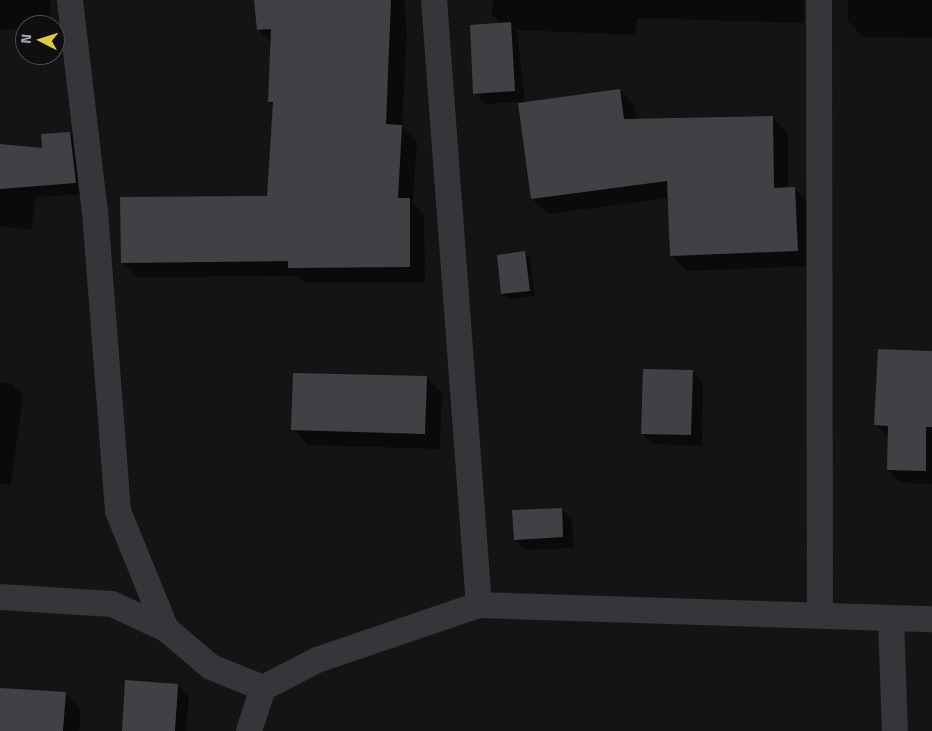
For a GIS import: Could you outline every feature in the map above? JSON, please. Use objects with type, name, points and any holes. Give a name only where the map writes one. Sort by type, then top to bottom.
[{"type":"street","points":[[70,0],[95,212],[118,511],[166,629]]},
{"type":"street","points":[[434,0],[479,605]]},
{"type":"street","points":[[819,0],[820,613]]},
{"type":"street","points":[[0,597],[112,604],[166,629],[211,667],[263,688]]},
{"type":"street","points":[[249,731],[263,688],[317,660],[479,605],[820,613],[891,619],[932,619]]},
{"type":"street","points":[[891,619],[895,731]]},
{"type":"building","points":[[254,0],[391,0],[386,124],[402,125],[398,198],[410,198],[410,267],[288,268],[288,261],[121,263],[120,197],[267,196],[273,102],[268,102],[271,29],[257,30]]},
{"type":"building","points":[[511,22],[515,91],[473,94],[470,25]]},
{"type":"building","points":[[620,89],[624,119],[773,116],[774,188],[795,187],[798,251],[670,256],[667,181],[531,199],[518,103]]},
{"type":"building","points":[[70,132],[76,183],[0,189],[0,144],[42,148],[41,134]]},
{"type":"building","points":[[525,251],[530,291],[501,294],[497,255]]},
{"type":"building","points":[[878,349],[932,351],[932,427],[926,427],[926,471],[887,470],[888,426],[874,425]]},
{"type":"building","points":[[643,369],[693,370],[691,435],[641,434]]},
{"type":"building","points":[[293,373],[427,376],[425,434],[291,430]]},
{"type":"building","points":[[562,508],[563,537],[514,540],[512,510]]},
{"type":"building","points":[[125,680],[178,684],[175,731],[122,731]]},
{"type":"building","points":[[0,688],[66,692],[63,731],[0,731]]}]
